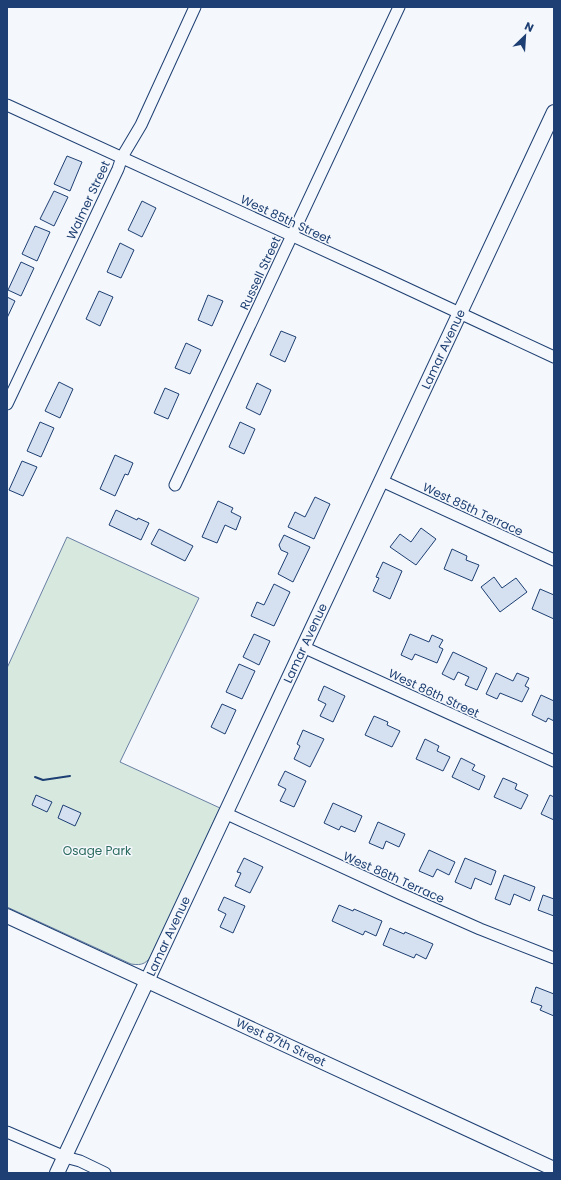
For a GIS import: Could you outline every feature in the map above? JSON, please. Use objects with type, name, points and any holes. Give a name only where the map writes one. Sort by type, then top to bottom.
[{"type":"street","name":"Walmer Street","points":[[7,404],[118,169],[122,157],[141,125],[195,7]]},
{"type":"street","name":"Russell Street","points":[[175,485],[399,7]]},
{"type":"street","name":"West 85th Street","points":[[7,105],[554,357]]},
{"type":"street","name":"Lamar Avenue","points":[[57,1173],[227,814],[303,647],[554,112]]},
{"type":"street","name":"West 85th Terrace","points":[[382,481],[554,560]]},
{"type":"street","name":"West 86th Street","points":[[303,647],[554,761]]},
{"type":"street","name":"West 86th Terrace","points":[[227,814],[400,894],[480,929],[554,958]]},
{"type":"street","name":"West 87th Street","points":[[7,916],[554,1169]]},
{"type":"street","points":[[7,1132],[65,1156],[80,1160],[105,1173]]},
{"type":"green space","name":"Osage Park","points":[[67,537],[199,598],[120,762],[220,808],[153,953],[147,961],[139,965],[131,964],[7,907],[7,668]]},
{"type":"building","points":[[67,156],[82,162],[70,191],[54,184]]},
{"type":"building","points":[[54,191],[68,197],[54,226],[40,219]]},
{"type":"building","points":[[142,201],[156,208],[142,237],[128,230]]},
{"type":"building","points":[[35,226],[50,232],[37,261],[22,254]]},
{"type":"building","points":[[120,243],[134,250],[121,278],[107,272]]},
{"type":"building","points":[[21,262],[34,268],[21,296],[8,290]]},
{"type":"building","points":[[99,291],[113,297],[100,326],[86,319]]},
{"type":"building","points":[[208,295],[223,301],[212,326],[198,320]]},
{"type":"building","points":[[7,297],[15,301],[7,318]]},
{"type":"building","points":[[281,331],[296,337],[285,362],[270,355]]},
{"type":"building","points":[[186,343],[201,350],[190,374],[175,368]]},
{"type":"building","points":[[59,382],[73,389],[60,418],[45,411]]},
{"type":"building","points":[[257,383],[271,390],[260,415],[246,408]]},
{"type":"building","points":[[165,388],[179,394],[168,419],[154,413]]},
{"type":"building","points":[[40,422],[54,428],[41,457],[27,451]]},
{"type":"building","points":[[240,422],[255,429],[244,454],[229,447]]},
{"type":"building","points":[[115,455],[133,463],[128,475],[125,474],[115,496],[100,489]]},
{"type":"building","points":[[22,461],[37,467],[23,496],[9,490]]},
{"type":"building","points":[[315,497],[330,504],[314,539],[288,527],[295,512],[305,517]]},
{"type":"building","points":[[218,501],[233,508],[231,512],[241,517],[236,530],[225,525],[217,543],[202,537]]},
{"type":"building","points":[[116,510],[137,520],[138,518],[149,523],[141,540],[109,525]]},
{"type":"building","points":[[421,528],[436,539],[416,565],[390,547],[400,534],[411,542]]},
{"type":"building","points":[[159,529],[193,546],[185,561],[151,544]]},
{"type":"building","points":[[284,535],[310,547],[293,582],[278,574],[288,553],[281,550],[279,545]]},
{"type":"building","points":[[452,549],[467,556],[466,560],[479,565],[472,581],[444,569]]},
{"type":"building","points":[[383,562],[402,571],[390,599],[373,591],[379,578],[376,577]]},
{"type":"building","points":[[494,577],[502,588],[516,578],[527,592],[500,612],[481,587]]},
{"type":"building","points":[[274,584],[290,592],[274,626],[251,616],[257,602],[264,605]]},
{"type":"building","points":[[540,589],[554,595],[554,619],[532,609]]},
{"type":"building","points":[[254,634],[270,641],[259,665],[243,657]]},
{"type":"building","points":[[410,634],[429,642],[432,635],[443,640],[439,647],[443,649],[437,663],[415,654],[412,660],[401,655]]},
{"type":"building","points":[[453,652],[487,668],[477,690],[465,685],[469,677],[458,672],[454,680],[442,674]]},
{"type":"building","points":[[239,664],[255,671],[242,699],[226,692]]},
{"type":"building","points":[[496,673],[513,681],[517,673],[529,678],[525,686],[529,688],[522,702],[500,693],[497,699],[486,694]]},
{"type":"building","points":[[324,686],[345,696],[333,722],[320,716],[326,704],[318,700]]},
{"type":"building","points":[[541,695],[554,701],[554,721],[548,718],[546,722],[532,715]]},
{"type":"building","points":[[222,704],[236,710],[225,734],[211,727]]},
{"type":"building","points":[[374,716],[388,722],[387,725],[400,731],[392,747],[365,735]]},
{"type":"building","points":[[303,730],[324,739],[310,767],[294,759],[300,746],[297,744]]},
{"type":"building","points":[[425,739],[439,746],[437,751],[450,757],[443,771],[416,759]]},
{"type":"building","points":[[461,758],[475,765],[472,770],[485,776],[479,790],[452,777]]},
{"type":"building","points":[[285,771],[306,781],[294,807],[280,801],[286,789],[278,785]]},
{"type":"building","points":[[503,778],[517,784],[515,789],[528,795],[521,809],[494,797]]},
{"type":"building","points":[[36,795],[52,802],[47,812],[32,805]]},
{"type":"building","points":[[550,795],[554,797],[554,820],[541,814]]},
{"type":"building","points":[[333,803],[362,816],[355,832],[341,826],[339,830],[324,823]]},
{"type":"building","points":[[63,805],[81,813],[75,826],[58,818]]},
{"type":"building","points":[[378,822],[405,834],[399,847],[386,841],[383,849],[369,843]]},
{"type":"building","points":[[429,850],[455,862],[449,875],[437,869],[433,877],[419,871]]},
{"type":"building","points":[[244,858],[263,867],[250,893],[235,886],[241,873],[237,872]]},
{"type":"building","points":[[465,858],[496,871],[491,885],[475,878],[471,889],[455,882]]},
{"type":"building","points":[[504,875],[535,887],[530,901],[514,894],[510,905],[495,899]]},
{"type":"building","points":[[543,895],[554,899],[554,916],[538,910]]},
{"type":"building","points":[[224,897],[245,906],[233,933],[220,927],[226,914],[218,910]]},
{"type":"building","points":[[339,905],[353,911],[354,909],[382,921],[376,936],[365,931],[363,935],[332,921]]},
{"type":"building","points":[[390,928],[404,934],[405,932],[433,944],[426,959],[416,954],[414,958],[383,945]]},
{"type":"building","points":[[536,987],[554,994],[554,1016],[540,1010],[542,1006],[531,1002]]},
{"type":"wall","points":[[35,777],[43,780],[70,776]]}]
